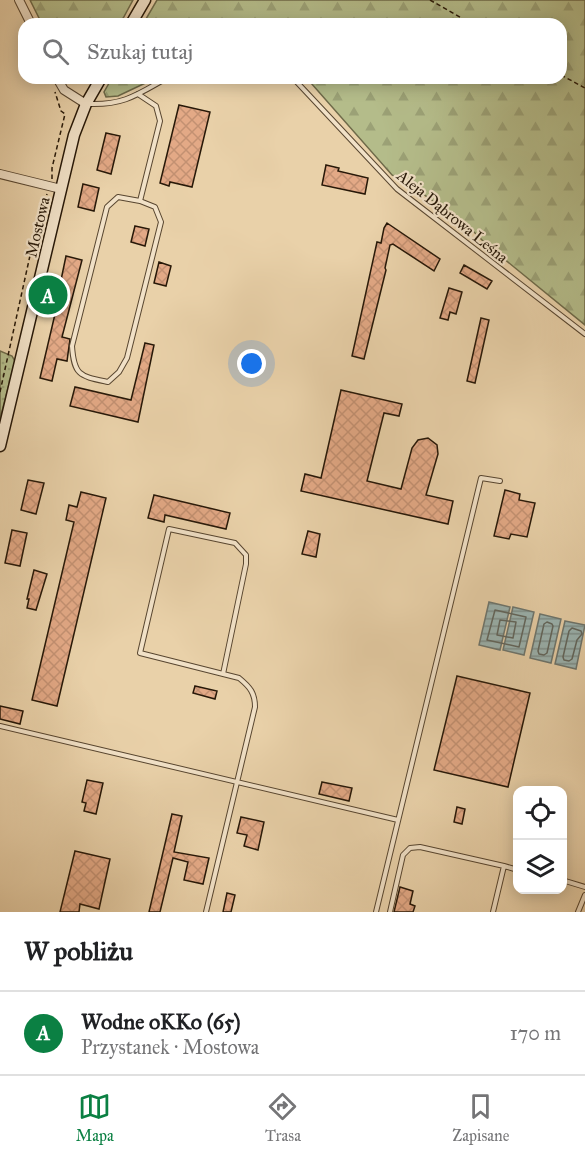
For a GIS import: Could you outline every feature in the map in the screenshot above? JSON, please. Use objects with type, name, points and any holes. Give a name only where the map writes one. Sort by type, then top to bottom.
[{"type":"street","points":[[19,0],[28,18]]},
{"type":"street","points":[[134,18],[145,0]]},
{"type":"street","points":[[60,84],[64,90],[86,104]]},
{"type":"street","name":"Mostowa","points":[[0,446],[56,187],[86,104],[98,84]]},
{"type":"street","name":"Mostowa","points":[[0,174],[56,187]]},
{"type":"lane","points":[[86,104],[109,105],[126,100],[156,84]]},
{"type":"lane","name":"Aleja Dąbrowa Leśna","points":[[299,84],[397,189],[585,334]]},
{"type":"lane","points":[[138,94],[156,106],[160,121],[140,201]]},
{"type":"lane","points":[[118,197],[140,201],[155,207],[160,222],[127,358],[119,372],[108,382],[83,376],[73,364],[72,346],[107,207],[118,197]]},
{"type":"lane","points":[[376,912],[481,478],[500,481]]},
{"type":"lane","points":[[206,912],[255,707],[255,695],[239,678],[223,674],[140,653],[169,529],[235,543],[246,555],[223,674]]},
{"type":"lane","points":[[0,726],[398,820]]},
{"type":"lane","points":[[390,912],[403,855],[410,848],[420,847],[513,869]]},
{"type":"lane","points":[[493,912],[504,866]]},
{"type":"lane","points":[[567,882],[585,887]]},
{"type":"lane","points":[[578,912],[585,895]]},
{"type":"path","points":[[430,0],[462,18]]},
{"type":"path","points":[[567,78],[585,88]]},
{"type":"path","points":[[0,392],[43,203],[56,187],[52,168],[65,114],[61,111],[54,89]]},
{"type":"green space","points":[[30,0],[133,0],[123,18],[39,18]]},
{"type":"green space","points":[[157,0],[585,0],[585,325],[487,245],[468,226],[406,182],[392,175],[312,84],[567,84],[567,18],[146,18]]},
{"type":"green space","points":[[109,84],[143,84],[118,96],[106,97],[104,92]]},
{"type":"green space","points":[[0,351],[12,356],[15,361],[0,419]]},
{"type":"water","points":[[489,602],[510,607],[500,650],[479,645]]},
{"type":"water","points":[[513,607],[534,612],[524,655],[503,650]]},
{"type":"water","points":[[540,614],[561,619],[551,663],[530,658]]},
{"type":"water","points":[[565,621],[585,625],[576,669],[555,664]]},
{"type":"building","points":[[179,105],[210,112],[192,187],[170,182],[169,186],[160,183]]},
{"type":"building","points":[[106,133],[120,136],[111,174],[97,170]]},
{"type":"building","points":[[326,165],[339,168],[338,171],[368,178],[365,194],[322,185]]},
{"type":"building","points":[[83,184],[99,188],[94,211],[78,207]]},
{"type":"building","points":[[387,223],[440,259],[434,271],[393,244],[390,245],[364,359],[352,356],[377,242],[381,243]]},
{"type":"building","points":[[135,226],[149,229],[145,246],[131,242]]},
{"type":"building","points":[[66,256],[82,260],[62,337],[70,339],[67,361],[57,359],[52,381],[40,378],[63,280],[61,280]]},
{"type":"building","points":[[159,262],[171,266],[166,286],[154,283]]},
{"type":"building","points":[[464,265],[492,281],[487,289],[460,273]]},
{"type":"building","points":[[449,288],[462,292],[456,314],[450,312],[448,320],[440,318]]},
{"type":"building","points":[[481,318],[489,320],[475,383],[467,381]]},
{"type":"building","points":[[145,343],[154,345],[138,422],[70,406],[75,387],[131,400]]},
{"type":"building","points":[[341,390],[402,404],[399,416],[384,413],[367,481],[401,489],[412,448],[418,440],[428,438],[437,445],[438,454],[426,495],[453,501],[448,524],[301,491],[305,474],[321,478]]},
{"type":"building","points":[[28,480],[44,483],[36,514],[21,510]]},
{"type":"building","points":[[505,490],[520,494],[519,500],[535,503],[527,537],[511,534],[509,539],[494,536]]},
{"type":"building","points":[[81,492],[106,498],[57,706],[32,700],[74,522],[66,520],[69,505],[77,507]]},
{"type":"building","points":[[154,495],[230,513],[226,529],[165,515],[164,522],[148,518]]},
{"type":"building","points":[[12,530],[27,533],[20,566],[5,563]]},
{"type":"building","points":[[308,531],[320,534],[316,557],[302,554]]},
{"type":"building","points":[[34,570],[47,574],[36,610],[27,608]]},
{"type":"building","points":[[457,676],[530,693],[508,787],[434,770]]},
{"type":"building","points":[[195,686],[217,691],[215,699],[193,693]]},
{"type":"building","points":[[0,706],[23,711],[20,724],[0,719]]},
{"type":"building","points":[[87,780],[103,783],[96,814],[84,811],[86,803],[82,802]]},
{"type":"building","points":[[322,782],[352,788],[349,801],[319,794]]},
{"type":"building","points":[[457,807],[465,809],[462,824],[454,822]]},
{"type":"building","points":[[172,814],[182,816],[174,852],[209,858],[203,884],[184,880],[188,862],[173,858],[160,912],[149,912]]},
{"type":"building","points":[[241,817],[264,822],[258,850],[244,846],[247,835],[237,833]]},
{"type":"building","points":[[75,851],[110,859],[99,909],[80,904],[79,912],[60,912]]},
{"type":"building","points":[[400,887],[413,891],[410,904],[415,906],[413,912],[394,912]]},
{"type":"building","points":[[227,893],[235,895],[231,912],[223,912]]},
{"type":"place","name":"Wodne oKKo (65)","points":[[48,295]]}]
